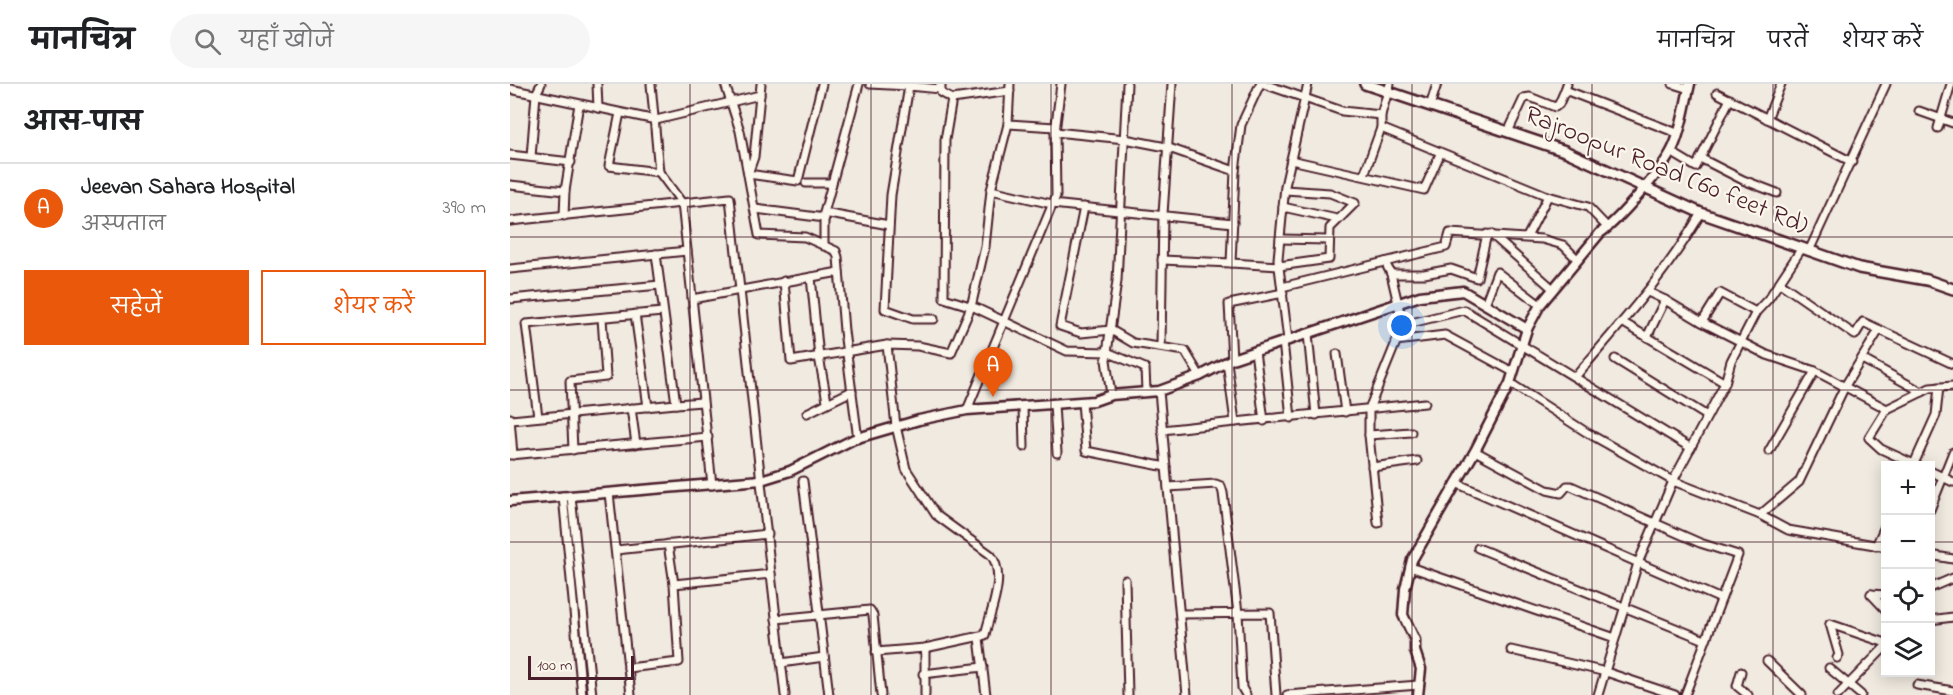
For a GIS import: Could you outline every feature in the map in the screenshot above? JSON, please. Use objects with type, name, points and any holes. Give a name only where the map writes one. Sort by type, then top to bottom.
[{"type":"main road","name":"Rajroopur Road (60 feet Rd)","points":[[1365,84],[1389,88],[1430,106],[1565,151],[1701,213],[1806,250],[1859,268],[1927,280],[1953,289]]},
{"type":"street","points":[[531,157],[536,94],[541,84]]},
{"type":"street","points":[[597,84],[598,108]]},
{"type":"street","points":[[651,84],[659,172],[681,203],[712,485]]},
{"type":"street","points":[[725,84],[732,100],[759,235],[768,237],[792,234],[805,237],[836,251],[857,432]]},
{"type":"street","points":[[748,174],[754,158],[761,84]]},
{"type":"street","points":[[748,174],[798,181],[822,84]]},
{"type":"street","points":[[824,246],[825,216],[831,183],[859,84]]},
{"type":"street","points":[[784,281],[791,361],[887,345],[918,346],[951,353],[971,307],[985,247],[992,190],[1008,123],[1010,87],[952,99],[941,93],[941,87],[870,84]]},
{"type":"street","points":[[968,410],[1005,321],[1026,262],[1056,196],[1055,130],[1060,84]]},
{"type":"street","points":[[1111,395],[1107,352],[1111,330],[1121,210],[1127,84]]},
{"type":"street","points":[[1161,347],[1163,214],[1172,84]]},
{"type":"street","points":[[1231,263],[1235,171],[1240,125],[1262,84],[1342,111],[1381,115]]},
{"type":"street","points":[[1291,418],[1279,266],[1280,239],[1285,190],[1308,84]]},
{"type":"street","points":[[1430,106],[1437,84]]},
{"type":"street","points":[[1418,695],[1421,669],[1415,651],[1415,640],[1403,615],[1410,567],[1510,383],[1524,345],[1527,329],[1540,305],[1600,233],[1608,228],[1645,187],[1671,152],[1690,86],[1673,84]]},
{"type":"street","points":[[1767,118],[1781,84]]},
{"type":"street","points":[[1598,695],[1638,563],[1672,481],[1725,383],[1756,312],[1806,250],[1852,162],[1886,84]]},
{"type":"street","points":[[1938,128],[1951,84]]},
{"type":"street","points":[[909,86],[895,159],[885,309],[913,320],[934,320]]},
{"type":"street","points":[[1508,132],[1524,98],[1530,97],[1555,107],[1559,104],[1566,87],[1677,133]]},
{"type":"street","points":[[1364,175],[1381,128],[1381,115],[1389,88]]},
{"type":"street","points":[[510,89],[656,120],[732,100],[760,96]]},
{"type":"street","points":[[1718,93],[1852,162]]},
{"type":"street","points":[[952,99],[945,141],[944,298],[1005,321],[1067,351],[1107,352],[1145,368],[1146,391]]},
{"type":"street","points":[[1671,152],[1696,166],[1730,99]]},
{"type":"street","points":[[564,216],[565,191],[572,162],[579,104]]},
{"type":"street","points":[[1919,111],[1953,123]]},
{"type":"street","points":[[620,113],[609,166],[659,172]]},
{"type":"street","points":[[1008,123],[1166,147],[1235,171]]},
{"type":"street","points":[[1381,128],[1440,154],[1548,196],[1588,207],[1608,228]]},
{"type":"street","points":[[1291,160],[1424,190],[1440,154]]},
{"type":"street","points":[[510,155],[572,162]]},
{"type":"street","points":[[1700,158],[1743,180],[1777,193]]},
{"type":"street","points":[[806,183],[831,183]]},
{"type":"street","points":[[510,185],[565,191]]},
{"type":"street","points":[[992,190],[1052,204],[1233,223]]},
{"type":"street","points":[[1162,260],[1279,266],[1329,259],[1330,228],[1355,202],[1330,193],[1285,190]]},
{"type":"street","points":[[1527,237],[1548,196]]},
{"type":"street","points":[[510,221],[730,198],[785,695]]},
{"type":"street","points":[[1084,207],[1060,326],[1081,333],[1111,330],[1133,343],[1185,351],[1200,376]]},
{"type":"street","points":[[1283,207],[1337,219]]},
{"type":"street","points":[[755,209],[889,225]]},
{"type":"street","points":[[1576,376],[1648,292],[1678,253],[1701,213]]},
{"type":"street","points":[[1235,422],[1229,360],[1229,304],[1446,247],[1450,233],[1527,237],[1563,245],[1578,259]]},
{"type":"street","points":[[1391,274],[1424,274],[1451,269],[1477,278],[1489,234]]},
{"type":"street","points":[[1489,234],[1552,288]]},
{"type":"street","points":[[1280,239],[1328,240]]},
{"type":"street","points":[[510,269],[687,251]]},
{"type":"street","points":[[656,254],[676,404]]},
{"type":"street","points":[[1378,522],[1368,435],[1369,409],[1404,325],[1391,274],[1385,262]]},
{"type":"street","points":[[692,299],[740,288],[839,272]]},
{"type":"street","points":[[1485,304],[1497,272],[1540,305]]},
{"type":"street","points":[[811,277],[819,357],[828,401]]},
{"type":"street","points":[[1779,283],[1855,334],[1863,322],[1953,364]]},
{"type":"street","points":[[510,299],[660,285]]},
{"type":"street","points":[[510,501],[761,480],[790,471],[854,439],[896,426],[968,410],[1082,402],[1111,395],[1159,391],[1200,376],[1229,360],[1420,296],[1463,291],[1527,329]]},
{"type":"street","points":[[1648,292],[1741,342],[1777,359],[1815,371],[1887,409]]},
{"type":"street","points":[[1702,322],[1720,293],[1756,312]]},
{"type":"street","points":[[1647,337],[1665,300]]},
{"type":"street","points":[[1404,325],[1464,310],[1691,448]]},
{"type":"street","points":[[538,417],[526,324],[663,312]]},
{"type":"street","points":[[635,314],[648,406]]},
{"type":"street","points":[[573,450],[570,381],[606,377],[602,318]]},
{"type":"street","points":[[1622,322],[1725,383]]},
{"type":"street","points":[[1760,515],[1799,482],[1845,386],[1879,330]]},
{"type":"street","points":[[1308,333],[1316,415]]},
{"type":"street","points":[[1396,340],[1445,335],[1514,372]]},
{"type":"street","points":[[876,652],[925,648],[985,635],[998,583],[995,560],[936,515],[906,469],[896,426],[887,345]]},
{"type":"street","points":[[1255,351],[1264,421]]},
{"type":"street","points":[[1337,354],[1345,412]]},
{"type":"street","points":[[1615,359],[1707,416]]},
{"type":"street","points":[[1862,359],[1922,392]]},
{"type":"street","points":[[1769,451],[1815,371]]},
{"type":"street","points":[[1510,383],[1586,432],[1672,481],[1760,515],[1788,530],[1881,546]]},
{"type":"street","points":[[1906,461],[1881,449],[1869,438],[1887,409],[1922,392],[1953,386]]},
{"type":"street","points":[[1917,461],[1936,415],[1939,387]]},
{"type":"street","points":[[807,412],[852,391]]},
{"type":"street","points":[[1159,391],[1187,695]]},
{"type":"street","points":[[702,402],[510,419],[512,455],[708,436]]},
{"type":"street","points":[[1082,402],[1086,451],[1166,467]]},
{"type":"street","points":[[1162,430],[1425,403]]},
{"type":"street","points":[[1054,404],[1057,453]]},
{"type":"street","points":[[1023,407],[1024,447]]},
{"type":"street","points":[[631,408],[636,444]]},
{"type":"street","points":[[1368,435],[1411,432]]},
{"type":"street","points":[[1475,451],[1547,490],[1561,493],[1567,486],[1571,486],[1656,524],[1738,555],[1685,695]]},
{"type":"street","points":[[1935,496],[1953,452]]},
{"type":"street","points":[[1372,467],[1417,461]]},
{"type":"street","points":[[1935,474],[1953,482]]},
{"type":"street","points":[[803,481],[829,695]]},
{"type":"street","points":[[1456,483],[1721,599]]},
{"type":"street","points":[[1168,487],[1221,486],[1238,614],[1242,688],[1246,695]]},
{"type":"street","points":[[609,493],[631,695]]},
{"type":"street","points":[[567,496],[582,695]]},
{"type":"street","points":[[567,496],[592,695]]},
{"type":"street","points":[[616,550],[768,534]]},
{"type":"street","points":[[1876,546],[1881,535]]},
{"type":"street","points":[[628,668],[679,662],[674,584],[668,544]]},
{"type":"street","points":[[1478,548],[1705,640]]},
{"type":"street","points":[[1935,556],[1953,559]]},
{"type":"street","points":[[1410,567],[1615,638]]},
{"type":"street","points":[[674,584],[771,574]]},
{"type":"street","points":[[1935,586],[1953,578]]},
{"type":"street","points":[[1125,580],[1128,695]]},
{"type":"street","points":[[1881,595],[1871,594],[1881,605]]},
{"type":"street","points":[[776,619],[870,610],[881,695]]},
{"type":"street","points":[[1181,614],[1270,613],[1276,695]]},
{"type":"street","points":[[1935,619],[1953,617]]},
{"type":"street","points":[[1837,658],[1839,655],[1830,624],[1881,643]]},
{"type":"street","points":[[979,638],[986,695]]},
{"type":"street","points":[[925,648],[923,674],[925,695]]},
{"type":"street","points":[[1511,650],[1606,672],[1675,695]]},
{"type":"street","points":[[1838,695],[1881,650]]},
{"type":"street","points":[[781,663],[824,657]]},
{"type":"street","points":[[1767,661],[1802,695]]},
{"type":"street","points":[[923,674],[983,667]]},
{"type":"street","points":[[1829,668],[1861,695]]},
{"type":"street","points":[[1741,672],[1737,686],[1748,695]]},
{"type":"street","points":[[1287,695],[1419,685]]},
{"type":"street","points":[[1917,685],[1953,691]]},
{"type":"place","name":"Jeevan Sahara Hospital","points":[[993,397]]}]
